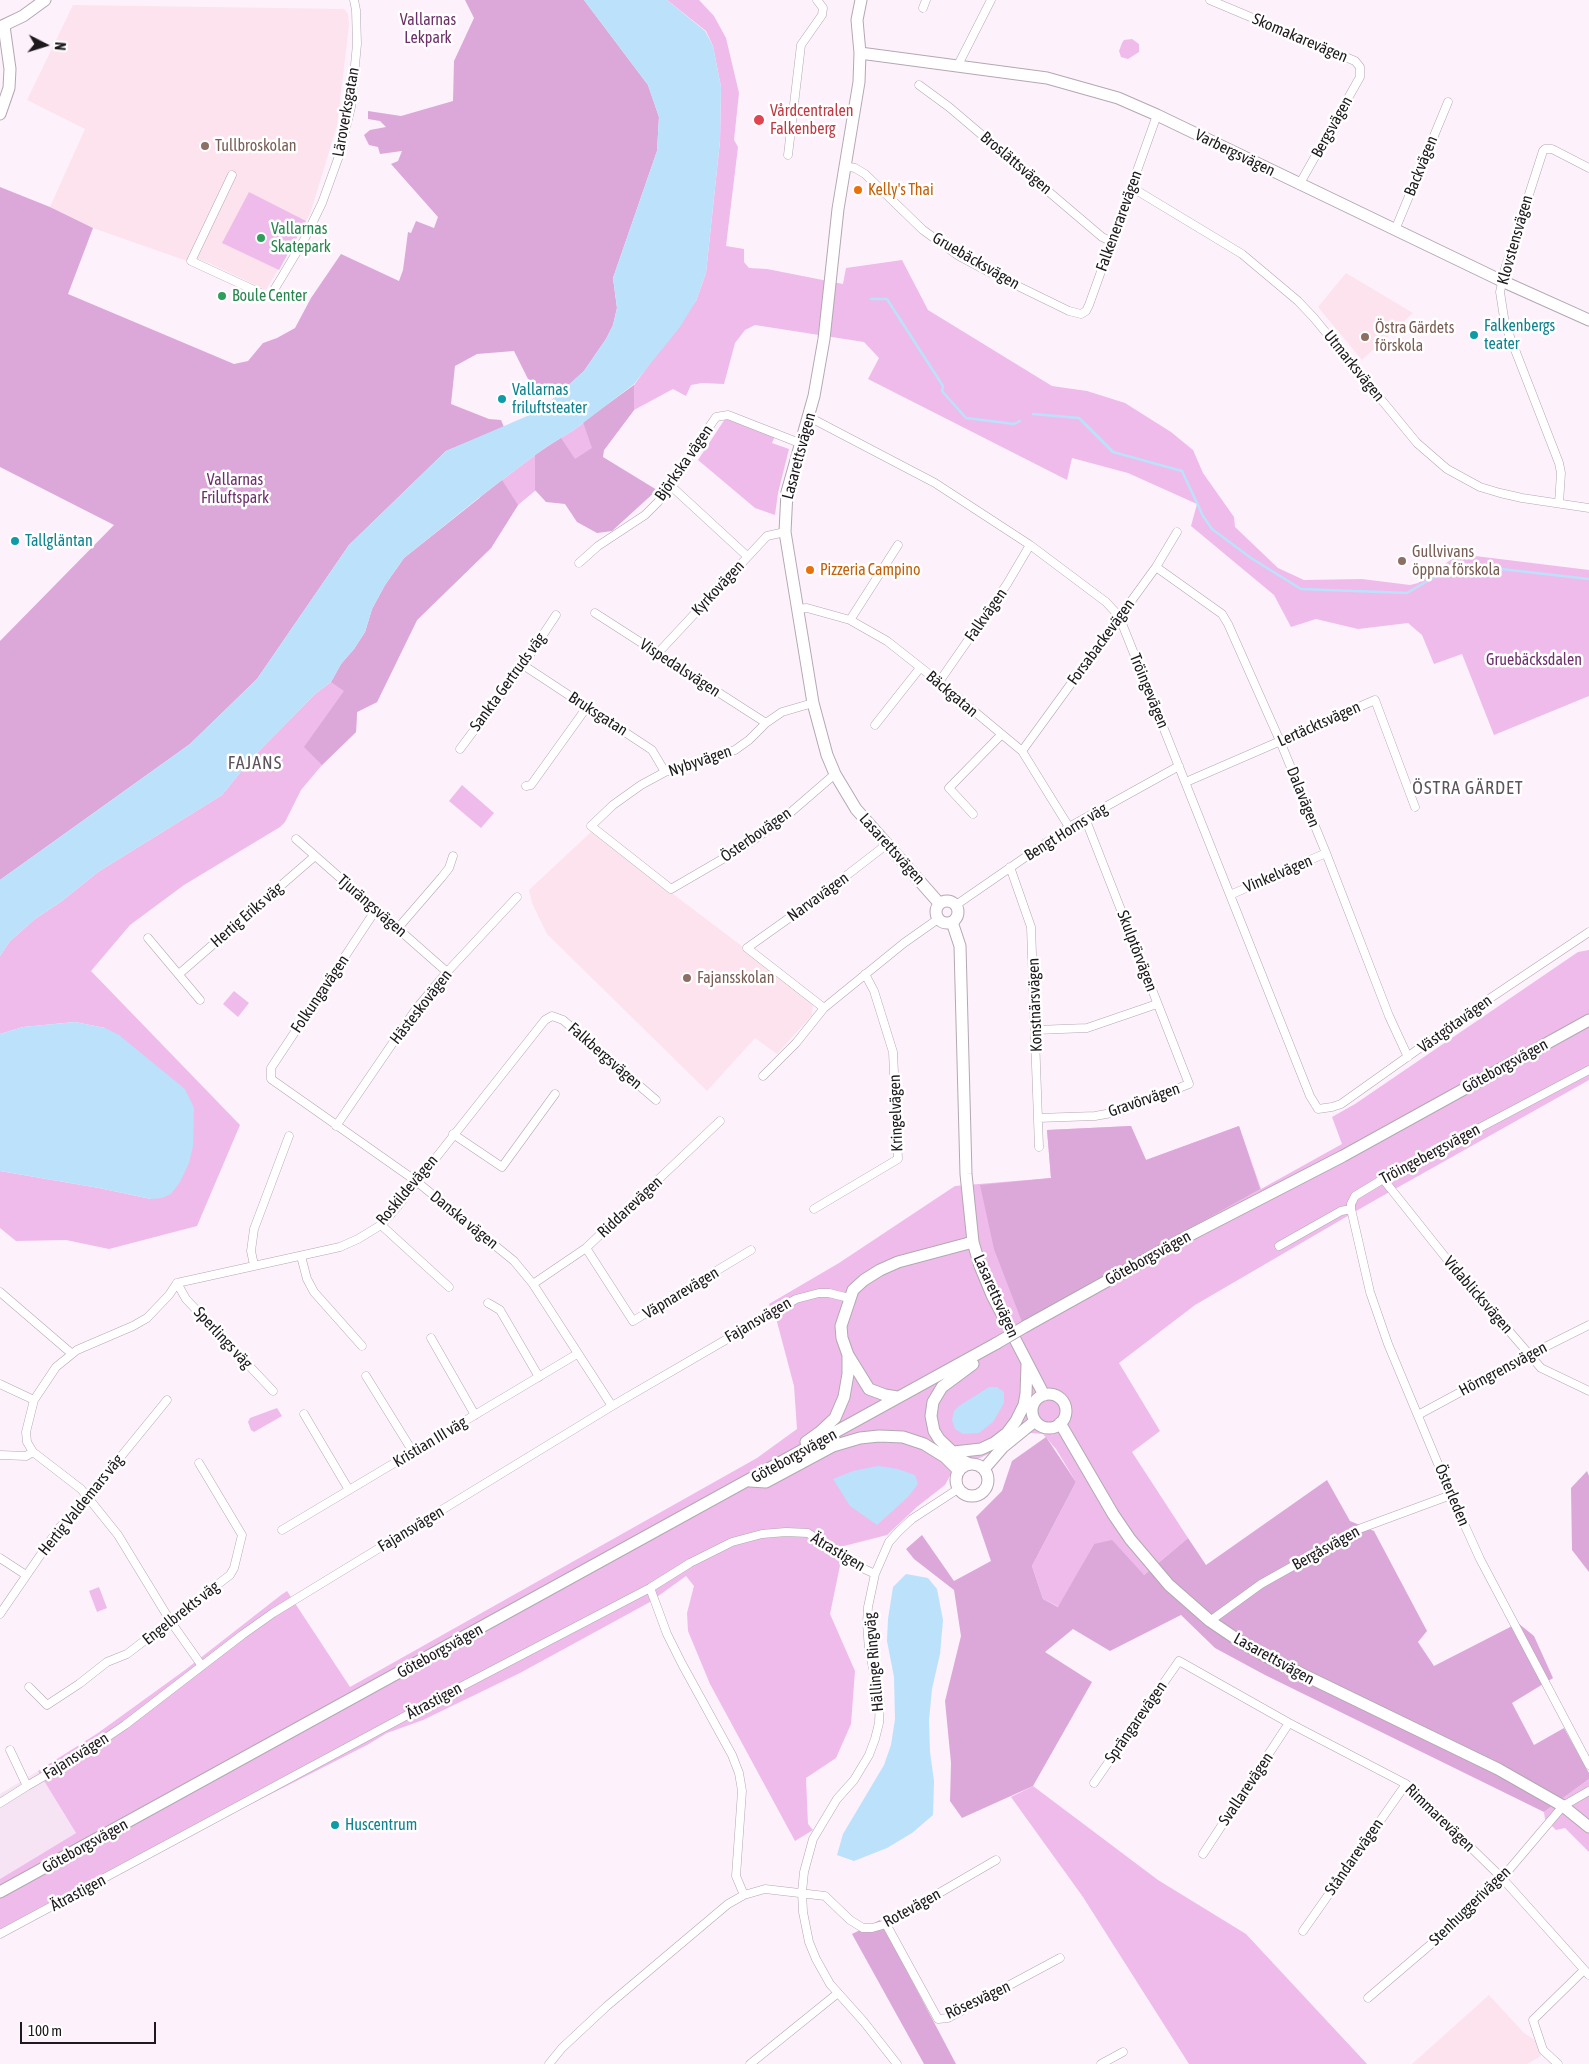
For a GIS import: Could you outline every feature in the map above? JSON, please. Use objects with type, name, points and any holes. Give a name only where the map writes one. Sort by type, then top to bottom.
[{"type":"main road","points":[[0,114],[9,88],[2,27],[45,0]]},
{"type":"main road","name":"Lasarettsvägen","points":[[861,0],[857,20],[860,53],[857,96],[844,166],[832,254],[824,339],[809,417],[786,492],[785,532],[813,703],[827,755],[835,774],[856,809],[939,903]]},
{"type":"main road","name":"Varbergsvägen","points":[[860,53],[1047,78],[1118,98],[1502,281],[1589,320]]},
{"type":"main road","points":[[947,900],[956,905],[958,914],[952,922],[944,923],[938,919],[936,909],[939,903],[947,900]]},
{"type":"main road","name":"Lasarettsvägen","points":[[952,922],[960,946],[966,1174],[973,1242],[980,1266],[992,1294],[1044,1394]]},
{"type":"main road","name":"Göteborgsvägen","points":[[0,1892],[704,1506],[897,1397],[1028,1330],[1052,1312],[1188,1236],[1343,1156],[1589,1020]]},
{"type":"main road","points":[[897,1397],[869,1389],[848,1354],[842,1338],[841,1326],[849,1298],[853,1290],[864,1280],[880,1270],[898,1262],[973,1242]]},
{"type":"main road","points":[[970,1464],[959,1470],[956,1480],[958,1488],[968,1496],[981,1494],[985,1490],[988,1482],[987,1474],[980,1466],[961,1460],[939,1439],[934,1431],[931,1416],[935,1398],[942,1386],[951,1378],[999,1346]]},
{"type":"main road","points":[[704,1506],[708,1496],[800,1446],[820,1432],[835,1418],[844,1397],[848,1374],[848,1354]]},
{"type":"main road","points":[[954,1452],[981,1449],[994,1443],[1007,1433],[1024,1405],[1027,1363]]},
{"type":"main road","points":[[1044,1394],[1055,1395],[1064,1404],[1065,1414],[1060,1423],[1052,1427],[1046,1427],[1035,1421],[1032,1414],[1032,1407],[1037,1398],[1044,1394]]},
{"type":"main road","points":[[984,1469],[1003,1447],[1035,1421]]},
{"type":"main road","name":"Lasarettsvägen","points":[[1060,1423],[1108,1506],[1130,1539],[1169,1585],[1210,1621],[1271,1659],[1343,1696],[1498,1769],[1562,1806]]},
{"type":"main road","points":[[748,1481],[766,1482],[833,1446],[860,1438],[879,1436],[902,1438],[924,1444],[945,1457],[959,1470]]},
{"type":"main road","points":[[1562,1806],[1589,1827]]},
{"type":"street","name":"Läroverksgatan","points":[[232,175],[190,261],[267,296],[271,295],[304,240],[322,203],[339,156],[351,107],[358,44],[354,0]]},
{"type":"street","points":[[788,155],[802,45],[822,16],[823,8],[817,0]]},
{"type":"street","points":[[958,65],[991,0]]},
{"type":"street","name":"Skomakarevägen","points":[[1210,0],[1355,61],[1360,67]]},
{"type":"street","name":"Bergsvägen","points":[[1299,185],[1360,77],[1360,67]]},
{"type":"street","name":"Broslättsvägen","points":[[919,84],[949,107],[1102,237],[1112,242]]},
{"type":"street","name":"Backvägen","points":[[1395,230],[1448,102]]},
{"type":"street","name":"Falkenerarevägen","points":[[1069,311],[1076,314],[1086,311],[1156,115]]},
{"type":"street","name":"Klovstensvägen","points":[[1559,503],[1561,473],[1559,463],[1505,324],[1501,304],[1502,281],[1541,155],[1545,149],[1552,148],[1589,168]]},
{"type":"street","name":"Gruebäcksvägen","points":[[844,166],[855,168],[865,174],[923,230],[944,246],[989,272],[1069,311]]},
{"type":"street","name":"Utmarksvägen","points":[[1131,187],[1242,254],[1298,301],[1417,443],[1446,469],[1480,487],[1522,498],[1589,508]]},
{"type":"street","name":"Björkska vägen","points":[[579,563],[598,546],[645,515],[658,502],[671,486],[716,417],[728,415],[802,444]]},
{"type":"street","name":"Tröingevägen","points":[[809,417],[935,483],[1030,545],[1106,602],[1119,616],[1310,1096],[1318,1109]]},
{"type":"street","points":[[671,486],[747,556]]},
{"type":"street","name":"Kyrkovägen","points":[[658,653],[767,536],[785,532]]},
{"type":"street","name":"Forsabackevägen","points":[[1022,751],[1156,567],[1177,532]]},
{"type":"street","points":[[850,620],[898,545]]},
{"type":"street","name":"Falkvägen","points":[[939,682],[1007,584],[1030,545]]},
{"type":"street","name":"Dalavägen","points":[[1156,567],[1222,614],[1280,741],[1389,1016],[1408,1057]]},
{"type":"street","name":"Bäckgatan","points":[[798,609],[808,608],[850,620],[887,641],[939,682],[1022,751],[1068,827]]},
{"type":"street","name":"Vispedalsvägen","points":[[595,613],[766,722]]},
{"type":"street","name":"Sankta Gertruds väg","points":[[460,749],[523,665],[556,615]]},
{"type":"street","name":"Bruksgatan","points":[[523,665],[652,750],[666,772]]},
{"type":"street","points":[[875,725],[920,668]]},
{"type":"street","name":"Lertäcktsvägen","points":[[1186,782],[1375,700],[1415,807]]},
{"type":"street","name":"Nybyvägen","points":[[672,889],[592,826],[613,805],[641,785],[666,772],[735,750],[749,740],[766,722],[791,708],[813,703]]},
{"type":"street","points":[[526,786],[531,784],[587,707]]},
{"type":"street","points":[[973,814],[949,788],[1001,735]]},
{"type":"street","name":"Bengt Horns väg","points":[[956,905],[1068,827],[1180,766]]},
{"type":"street","name":"Österbovägen","points":[[672,889],[745,846],[783,819],[835,774]]},
{"type":"street","name":"Skulptörvägen","points":[[1085,818],[1189,1084]]},
{"type":"street","name":"Tjurängsvägen","points":[[296,840],[447,972]]},
{"type":"street","name":"Narvavägen","points":[[824,1008],[747,948],[820,896],[886,845]]},
{"type":"street","name":"Vinkelvägen","points":[[1230,895],[1326,853]]},
{"type":"street","name":"Hertig Eriks väg","points":[[179,974],[315,856]]},
{"type":"street","points":[[398,928],[442,878],[449,868],[453,856]]},
{"type":"street","name":"Konstnärsvägen","points":[[1010,867],[1031,927],[1039,1147]]},
{"type":"street","name":"Hästeskovägen","points":[[336,1126],[416,1009],[447,972],[517,897]]},
{"type":"street","name":"Folkungavägen","points":[[271,1080],[271,1068],[376,911]]},
{"type":"street","points":[[763,1076],[796,1043],[824,1008],[865,974],[938,919]]},
{"type":"street","name":"Västgötavägen","points":[[1318,1109],[1332,1108],[1341,1104],[1486,1001],[1589,932]]},
{"type":"street","points":[[148,938],[200,1000]]},
{"type":"street","name":"Kringelvägen","points":[[814,1209],[898,1159],[893,1052],[874,991],[865,974]]},
{"type":"street","points":[[1036,1030],[1087,1028],[1157,1004]]},
{"type":"street","name":"Falkbergsvägen","points":[[552,1016],[563,1020],[656,1100]]},
{"type":"street","name":"Roskildevägen","points":[[177,1283],[340,1247],[358,1239],[380,1225],[397,1207],[545,1020],[552,1016]]},
{"type":"street","name":"Tröingebergsvägen","points":[[1280,1246],[1341,1212],[1350,1209],[1355,1196],[1383,1179],[1589,1070]]},
{"type":"street","name":"Danska vägen","points":[[271,1080],[416,1181],[514,1261],[533,1284],[612,1406]]},
{"type":"street","name":"Gravörvägen","points":[[1038,1118],[1095,1116],[1117,1112],[1189,1084]]},
{"type":"street","points":[[453,1134],[502,1167],[555,1094]]},
{"type":"street","name":"Riddarevägen","points":[[533,1284],[586,1248],[720,1122]]},
{"type":"street","points":[[254,1265],[252,1251],[254,1229],[289,1136]]},
{"type":"street","name":"Vidablicksvägen","points":[[1383,1179],[1446,1258],[1541,1368],[1589,1391]]},
{"type":"street","name":"Österleden","points":[[1350,1209],[1370,1292],[1388,1344],[1451,1495],[1480,1559],[1589,1765]]},
{"type":"street","points":[[380,1225],[449,1287]]},
{"type":"street","name":"Väpnarevägen","points":[[586,1248],[633,1321],[752,1250]]},
{"type":"street","points":[[301,1256],[307,1279],[314,1292],[362,1346]]},
{"type":"street","points":[[177,1283],[164,1302],[147,1318],[71,1353],[51,1374],[34,1400],[26,1432],[27,1442],[33,1452],[81,1489],[122,1540],[171,1622],[202,1666]]},
{"type":"street","name":"Sperlings väg","points":[[177,1283],[192,1306],[272,1391]]},
{"type":"street","points":[[0,1292],[71,1353]]},
{"type":"street","name":"Fajansvägen","points":[[10,1750],[27,1786],[82,1754],[125,1725],[242,1635],[302,1594],[612,1406],[796,1299],[818,1293],[829,1293],[849,1298]]},
{"type":"street","points":[[488,1303],[500,1310],[539,1377]]},
{"type":"street","name":"Hörngrensvägen","points":[[1418,1415],[1530,1354],[1589,1325]]},
{"type":"street","points":[[431,1338],[475,1415]]},
{"type":"street","name":"Kristian III väg","points":[[282,1530],[577,1354]]},
{"type":"street","points":[[366,1376],[413,1452]]},
{"type":"street","points":[[0,1384],[34,1400]]},
{"type":"street","name":"Hertig Valdemars väg","points":[[0,1614],[59,1528],[88,1497],[167,1400]]},
{"type":"street","points":[[304,1414],[349,1490]]},
{"type":"street","points":[[0,1455],[26,1456],[33,1452]]},
{"type":"street","name":"Engelbrekts väg","points":[[29,1687],[47,1705],[79,1684],[107,1662],[127,1654],[230,1576],[234,1568],[242,1535],[199,1463]]},
{"type":"street","name":"Hällinge Ringväg","points":[[897,2064],[822,1971],[809,1942],[803,1912],[802,1892],[805,1870],[813,1839],[830,1809],[851,1784],[864,1764],[875,1739],[880,1699],[869,1650],[867,1623],[868,1607],[875,1574],[890,1542],[899,1531],[958,1488]]},
{"type":"street","name":"Bergåsvägen","points":[[1210,1621],[1255,1588],[1359,1529],[1451,1495]]},
{"type":"street","name":"Ätrastigen","points":[[0,1934],[426,1704],[650,1588],[690,1562],[732,1542],[762,1534],[808,1533],[845,1558],[875,1574]]},
{"type":"street","points":[[0,1558],[26,1575]]},
{"type":"street","points":[[650,1588],[667,1634],[732,1756],[739,1773],[742,1791],[736,1876],[744,1895]]},
{"type":"street","name":"Rimmarevägen","points":[[1179,1661],[1288,1723],[1406,1784],[1502,1878],[1586,1973]]},
{"type":"street","name":"Sprängarevägen","points":[[1094,1783],[1179,1661]]},
{"type":"street","name":"Svallarevägen","points":[[1203,1854],[1288,1723]]},
{"type":"street","name":"Ståndarevägen","points":[[1303,1931],[1406,1784]]},
{"type":"street","points":[[0,1803],[27,1786]]},
{"type":"street","points":[[1562,1806],[1589,1791]]},
{"type":"street","name":"Stenhuggerivägen","points":[[1368,1998],[1444,1933],[1502,1878],[1562,1806]]},
{"type":"street","name":"Rotevägen","points":[[549,2064],[562,2048],[607,2006],[728,1904],[744,1895],[766,1889],[825,1896],[850,1920],[863,1928],[872,1928],[886,1924],[996,1860]]},
{"type":"street","name":"Rösesvägen","points":[[886,1924],[938,2018],[948,2018],[1060,1958]]},
{"type":"street","points":[[1558,2064],[1543,2050],[1533,2020],[1586,1973]]},
{"type":"street","points":[[750,2064],[838,1993]]},
{"type":"street","points":[[1101,2064],[1123,2052]]},
{"type":"shaded area","name":"Tullbroskolan","points":[[73,5],[344,9],[348,14],[349,25],[337,126],[310,214],[266,290],[209,263],[190,256],[187,261],[93,228],[50,207],[85,129],[27,100]]},
{"type":"shaded area","name":"Östra Gärdets förskola","points":[[1346,273],[1413,313],[1362,360],[1318,307]]},
{"type":"shaded area","name":"Fajansskolan","points":[[591,832],[755,956],[810,1001],[813,1006],[812,1015],[777,1054],[755,1038],[707,1091],[547,934],[532,903],[529,890]]},
{"type":"shaded area","points":[[38,1771],[76,1833],[0,1879],[0,1794]]},
{"type":"shaded area","points":[[1489,1995],[1524,2033],[1536,2041],[1541,2056],[1527,2064],[1412,2064]]},
{"type":"green space","name":"Vallarnas Friluftspark","points":[[465,0],[584,0],[648,85],[659,117],[657,151],[613,278],[617,308],[613,325],[606,339],[584,371],[559,394],[543,391],[528,379],[514,351],[477,354],[455,366],[451,404],[489,419],[501,420],[504,427],[446,451],[349,545],[257,679],[190,744],[0,880],[0,641],[114,525],[0,467],[0,187],[50,207],[93,228],[68,294],[234,364],[248,361],[263,343],[295,328],[311,298],[341,254],[399,281],[403,270],[408,232],[411,233],[416,221],[434,228],[438,217],[391,164],[398,161],[402,151],[380,154],[378,147],[369,145],[364,135],[370,130],[386,127],[380,121],[368,119],[368,111],[401,116],[453,101],[454,61],[474,18]]},
{"type":"green space","name":"Gruebäcksdalen","points":[[667,0],[699,0],[714,16],[726,38],[739,93],[734,140],[738,147],[726,246],[744,249],[744,262],[749,268],[767,269],[843,284],[846,268],[902,260],[928,310],[1052,386],[1087,391],[1125,403],[1171,432],[1193,450],[1203,473],[1234,517],[1235,527],[1278,568],[1304,580],[1362,579],[1410,585],[1418,583],[1459,554],[1589,570],[1589,696],[1494,735],[1462,654],[1434,664],[1422,635],[1408,623],[1358,629],[1316,619],[1291,627],[1274,595],[1191,526],[1197,504],[1128,473],[1072,458],[1067,480],[868,379],[879,358],[864,342],[755,325],[745,330],[735,343],[724,384],[702,383],[691,385],[686,396],[673,389],[634,410],[604,450],[559,471],[518,505],[491,548],[417,620],[377,702],[357,712],[356,732],[322,765],[301,790],[285,822],[280,827],[184,885],[130,925],[91,971],[240,1125],[197,1226],[109,1249],[66,1240],[16,1241],[0,1228],[0,1171],[151,1199],[105,1028],[75,1022],[23,1027],[0,1034],[0,956],[10,941],[35,919],[62,901],[98,872],[222,795],[252,758],[315,694],[331,682],[481,496],[634,385],[696,301],[706,273],[720,141],[721,87],[713,46],[706,31]]},
{"type":"green space","points":[[1132,39],[1139,44],[1139,52],[1128,59],[1121,57],[1119,51],[1122,43],[1124,40]]},
{"type":"green space","name":"Vallarnas Skatepark","points":[[249,192],[306,221],[279,270],[222,243]]},
{"type":"green space","points":[[634,385],[634,410],[604,450],[603,457],[657,490],[612,531],[597,533],[577,522],[565,504],[546,502],[535,490],[535,455],[561,438],[575,459],[592,448],[583,422]]},
{"type":"green space","points":[[725,419],[733,419],[775,436],[772,443],[789,449],[778,493],[775,515],[755,508],[698,460]]},
{"type":"green space","points":[[502,480],[518,505],[491,548],[417,620],[377,702],[357,712],[356,732],[322,765],[304,747],[344,691],[331,682],[341,664],[365,632],[372,609],[385,585],[404,558]]},
{"type":"green space","points":[[462,785],[494,813],[481,828],[449,801]]},
{"type":"green space","points":[[1589,950],[1589,1080],[1370,1203],[1195,1305],[1119,1363],[1160,1431],[1132,1452],[1188,1538],[1144,1575],[1094,1544],[1059,1607],[1043,1599],[1032,1566],[1076,1482],[1056,1449],[1043,1434],[1031,1433],[980,1458],[956,1465],[945,1485],[918,1506],[887,1535],[844,1546],[830,1614],[855,1671],[851,1724],[836,1758],[806,1778],[808,1824],[813,1830],[795,1841],[710,1684],[688,1631],[687,1613],[694,1586],[686,1576],[650,1602],[520,1673],[423,1720],[387,1733],[367,1745],[0,1932],[0,1879],[76,1833],[38,1771],[98,1733],[185,1670],[287,1591],[350,1687],[757,1458],[797,1429],[794,1386],[776,1318],[769,1304],[839,1263],[955,1186],[1051,1178],[1047,1130],[1131,1126],[1146,1160],[1239,1126],[1261,1189],[1342,1144],[1332,1117],[1355,1104],[1578,952]]},
{"type":"green space","points":[[234,991],[249,1003],[238,1017],[223,1004]]},
{"type":"green space","points":[[1131,1126],[1146,1160],[1239,1126],[1260,1189],[1022,1322],[994,1249],[980,1185],[1051,1178],[1047,1130]]},
{"type":"green space","points":[[277,1408],[282,1416],[254,1432],[251,1430],[248,1422],[250,1418]]},
{"type":"green space","points":[[1046,1437],[1076,1482],[1032,1566],[1043,1599],[1058,1607],[1094,1544],[1112,1540],[1144,1575],[1188,1538],[1206,1565],[1327,1480],[1350,1521],[1374,1531],[1427,1631],[1418,1642],[1434,1666],[1518,1623],[1534,1636],[1553,1678],[1512,1703],[1534,1745],[1564,1728],[1589,1773],[1589,1779],[1544,1812],[1265,1675],[1215,1648],[1181,1615],[1110,1651],[1073,1629],[1045,1652],[1092,1682],[1033,1786],[962,1818],[950,1801],[951,1763],[945,1701],[961,1636],[954,1590],[914,1559],[906,1549],[922,1535],[954,1581],[991,1561],[976,1517],[1002,1491],[1012,1461]]},
{"type":"green space","points":[[1587,1471],[1589,1476],[1589,1572],[1572,1550],[1571,1488]]},
{"type":"green space","points":[[99,1587],[107,1608],[97,1612],[89,1591]]},
{"type":"green space","points":[[1589,1779],[1589,1852],[1565,1828],[1556,1830],[1545,1819],[1544,1812]]},
{"type":"green space","points":[[1033,1786],[1158,1880],[1246,1934],[1367,2064],[1189,2064],[1083,1897],[1011,1797]]},
{"type":"green space","points":[[880,1920],[956,2064],[924,2064],[852,1934]]},
{"type":"water","points":[[584,0],[667,0],[705,31],[713,46],[721,87],[720,141],[706,273],[696,301],[680,327],[634,384],[574,430],[546,447],[481,496],[404,558],[385,585],[372,609],[365,632],[341,664],[331,682],[315,694],[252,758],[222,795],[98,872],[62,901],[35,919],[10,941],[0,956],[0,880],[190,744],[257,679],[349,545],[446,451],[539,411],[584,371],[606,339],[613,325],[617,308],[613,278],[657,151],[659,117],[648,85]]},
{"type":"water","points":[[75,1022],[105,1028],[119,1035],[185,1089],[194,1108],[193,1146],[189,1163],[180,1182],[171,1194],[162,1198],[151,1199],[0,1171],[0,1034],[23,1027]]},
{"type":"water","points":[[989,1387],[997,1387],[1004,1392],[1004,1403],[993,1422],[979,1433],[963,1434],[955,1429],[952,1420],[954,1411]]},
{"type":"water","points":[[878,1466],[898,1469],[915,1475],[918,1484],[908,1497],[877,1525],[850,1506],[833,1479],[853,1471]]},
{"type":"water","points":[[906,1574],[928,1578],[937,1589],[943,1620],[940,1654],[932,1689],[929,1720],[930,1752],[934,1781],[933,1815],[912,1833],[887,1848],[854,1861],[837,1855],[843,1834],[884,1765],[891,1745],[895,1719],[894,1677],[887,1641],[888,1619],[893,1587]]},
{"type":"waterway","points":[[871,299],[887,299],[943,386],[942,391],[966,418],[1014,424],[1020,421]]},
{"type":"waterway","points":[[1033,414],[1079,418],[1113,452],[1182,471],[1203,516],[1212,529],[1251,558],[1301,589],[1407,593],[1457,564],[1589,579]]},
{"type":"place","name":"Vårdcentralen Falkenberg","points":[[759,120]]},
{"type":"place","name":"Tullbroskolan","points":[[205,146]]},
{"type":"place","name":"Kelly's Thai","points":[[858,190]]},
{"type":"place","name":"Vallarnas Skatepark","points":[[261,238]]},
{"type":"place","name":"Boule Center","points":[[222,296]]},
{"type":"place","name":"Falkenbergs teater","points":[[1474,335]]},
{"type":"place","name":"Östra Gärdets förskola","points":[[1365,337]]},
{"type":"place","name":"Vallarnas friluftsteater","points":[[502,399]]},
{"type":"place","name":"Tallgläntan","points":[[15,541]]},
{"type":"place","name":"Gullvivans öppna förskola","points":[[1402,561]]},
{"type":"place","name":"Pizzeria Campino","points":[[810,570]]},
{"type":"place","name":"Fajansskolan","points":[[687,978]]},
{"type":"place","name":"Huscentrum","points":[[335,1825]]},
{"type":"district","name":"FAJANS","points":[[255,763]]},
{"type":"district","name":"ÖSTRA GÄRDET","points":[[1468,788]]},
{"type":"park label","name":"Vallarnas Lekpark","points":[[428,29]]}]
